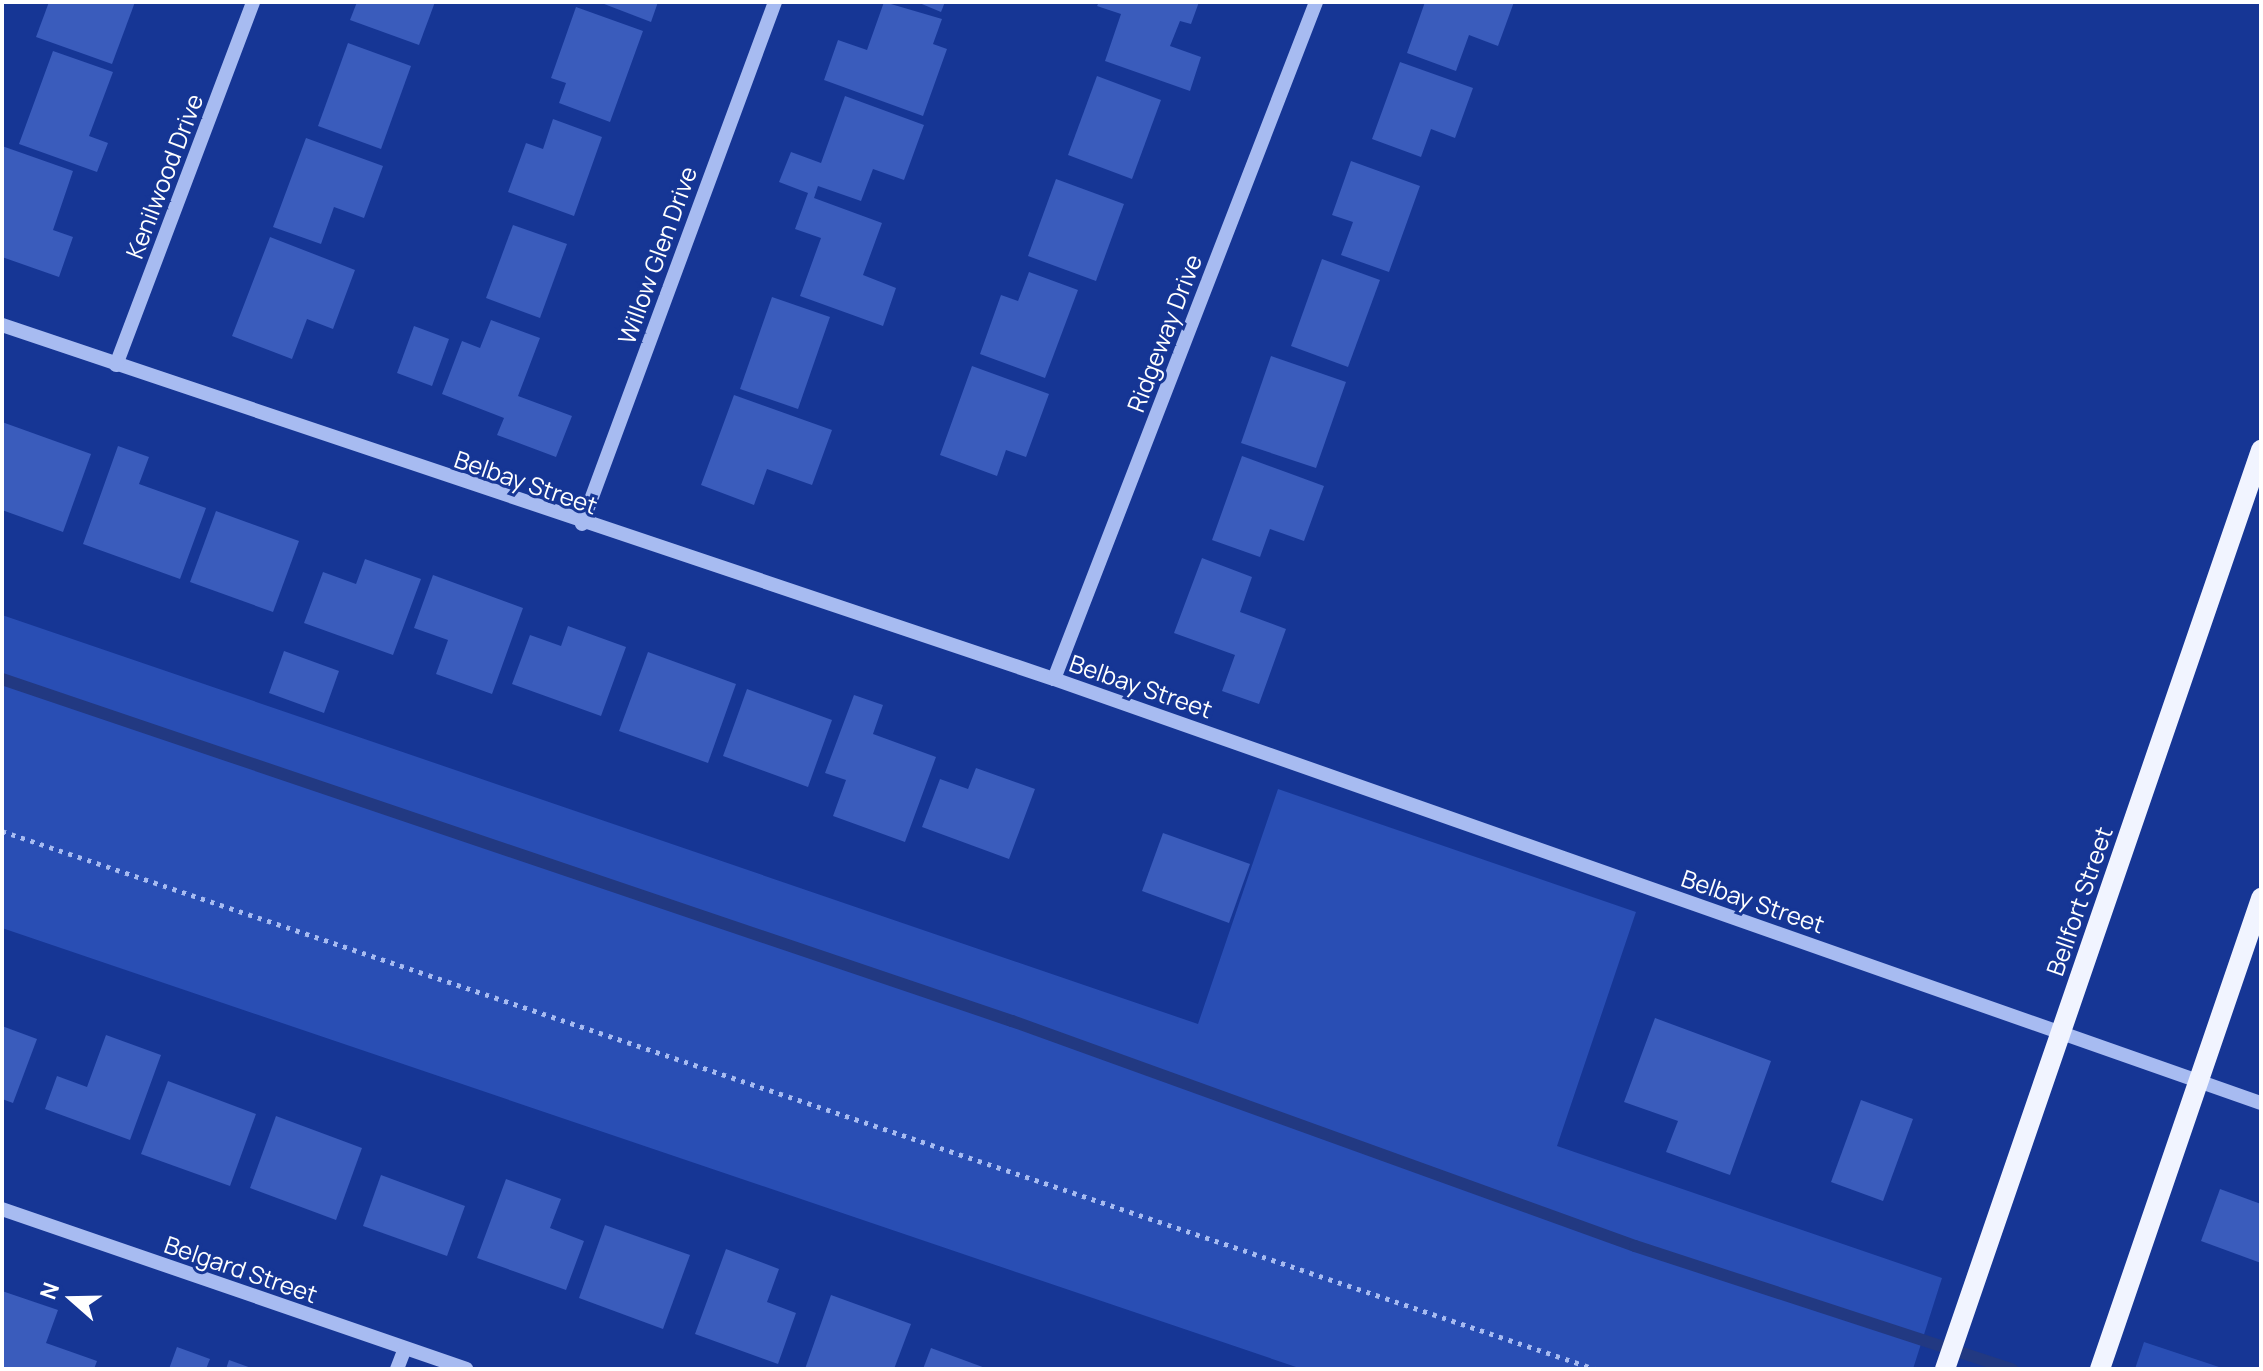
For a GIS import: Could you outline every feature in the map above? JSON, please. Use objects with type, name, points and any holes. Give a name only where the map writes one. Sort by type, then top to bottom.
[{"type":"main road","name":"Bellfort Street","points":[[1945,1369],[2261,450]]},
{"type":"main road","points":[[2100,1369],[2261,898]]},
{"type":"street","name":"Kenilwood Drive","points":[[116,365],[253,2]]},
{"type":"street","name":"Willow Glen Drive","points":[[582,524],[775,2]]},
{"type":"street","name":"Ridgeway Drive","points":[[1054,679],[1316,2]]},
{"type":"street","name":"Belbay Street","points":[[2,325],[582,524],[1054,679],[2261,1103]]},
{"type":"street","name":"Belgard Street","points":[[2,1209],[466,1369]]},
{"type":"street","points":[[397,1369],[405,1348]]},
{"type":"path","points":[[2,831],[1595,1369]]},
{"type":"shaded area","points":[[2,615],[1198,1024],[1278,789],[1636,912],[1557,1146],[1942,1278],[1913,1369],[1302,1369],[2,928]]},
{"type":"shaded area","points":[[2144,1342],[2225,1369],[2135,1369]]},
{"type":"building","points":[[49,2],[135,2],[112,64],[36,37]]},
{"type":"building","points":[[357,2],[435,2],[419,45],[350,20]]},
{"type":"building","points":[[599,2],[658,2],[651,22]]},
{"type":"building","points":[[884,2],[942,19],[933,44],[947,49],[923,116],[824,80],[838,40],[867,50]]},
{"type":"building","points":[[917,2],[945,2],[941,12]]},
{"type":"building","points":[[1099,2],[1199,2],[1191,24],[1180,21],[1170,46],[1201,57],[1190,91],[1105,61],[1121,14],[1097,6]]},
{"type":"building","points":[[1425,2],[1514,2],[1498,46],[1469,35],[1456,71],[1407,53]]},
{"type":"building","points":[[576,7],[643,31],[610,122],[559,103],[566,83],[551,78]]},
{"type":"building","points":[[348,43],[411,66],[381,149],[318,126]]},
{"type":"building","points":[[53,51],[113,72],[89,136],[108,143],[97,172],[19,144]]},
{"type":"building","points":[[1400,62],[1473,88],[1455,138],[1431,129],[1421,157],[1372,139]]},
{"type":"building","points":[[1097,76],[1161,100],[1132,179],[1068,155]]},
{"type":"building","points":[[845,96],[924,125],[904,180],[873,169],[861,201],[818,186],[814,198],[882,223],[863,275],[896,288],[883,326],[800,296],[821,238],[795,229],[808,193],[779,182],[791,152],[821,163]]},
{"type":"building","points":[[553,119],[602,137],[574,216],[508,192],[526,143],[543,149]]},
{"type":"building","points":[[306,138],[383,166],[364,218],[334,207],[321,244],[273,227]]},
{"type":"building","points":[[2,146],[73,171],[53,230],[73,237],[59,277],[2,257]]},
{"type":"building","points":[[1351,161],[1420,186],[1389,272],[1341,255],[1353,222],[1332,215]]},
{"type":"building","points":[[1056,179],[1124,204],[1096,281],[1028,256]]},
{"type":"building","points":[[513,225],[567,244],[540,318],[486,298]]},
{"type":"building","points":[[270,237],[355,270],[333,329],[307,319],[292,359],[232,336]]},
{"type":"building","points":[[1322,259],[1380,280],[1348,367],[1291,346]]},
{"type":"building","points":[[1029,272],[1078,290],[1045,378],[980,354],[1001,295],[1018,301]]},
{"type":"building","points":[[772,297],[830,317],[798,409],[740,389]]},
{"type":"building","points":[[491,320],[540,338],[518,396],[572,416],[556,457],[497,435],[504,418],[442,394],[462,341],[480,348]]},
{"type":"building","points":[[414,326],[449,339],[432,386],[397,373]]},
{"type":"building","points":[[1271,356],[1346,382],[1316,468],[1241,443]]},
{"type":"building","points":[[972,366],[1049,394],[1026,457],[1006,450],[997,476],[940,455]]},
{"type":"building","points":[[734,395],[832,430],[812,485],[767,469],[754,505],[701,485]]},
{"type":"building","points":[[2,422],[91,454],[63,532],[2,510]]},
{"type":"building","points":[[118,446],[149,457],[139,484],[206,508],[180,579],[83,544]]},
{"type":"building","points":[[1242,456],[1324,486],[1304,541],[1270,529],[1260,557],[1212,540]]},
{"type":"building","points":[[216,511],[299,541],[273,612],[190,582]]},
{"type":"building","points":[[1202,558],[1252,577],[1240,612],[1286,629],[1259,704],[1222,691],[1235,655],[1174,633]]},
{"type":"building","points":[[365,559],[421,579],[393,655],[304,623],[323,572],[356,584]]},
{"type":"building","points":[[433,575],[523,608],[492,694],[436,674],[448,640],[414,628]]},
{"type":"building","points":[[568,626],[626,647],[601,716],[512,684],[530,635],[561,646]]},
{"type":"building","points":[[284,651],[339,671],[324,713],[269,693]]},
{"type":"building","points":[[648,652],[736,684],[708,763],[619,731]]},
{"type":"building","points":[[747,689],[832,720],[808,787],[723,756]]},
{"type":"building","points":[[854,695],[883,705],[873,734],[936,757],[905,842],[833,816],[846,780],[825,773]]},
{"type":"building","points":[[976,768],[1035,789],[1009,859],[922,827],[940,779],[968,789]]},
{"type":"building","points":[[1163,833],[1250,864],[1229,923],[1142,891]]},
{"type":"building","points":[[1655,1018],[1771,1061],[1730,1175],[1666,1152],[1678,1121],[1624,1102]]},
{"type":"building","points":[[2,1026],[37,1039],[13,1103],[2,1099]]},
{"type":"building","points":[[106,1035],[161,1055],[130,1140],[45,1109],[57,1076],[87,1087]]},
{"type":"building","points":[[168,1081],[256,1114],[230,1186],[141,1154]]},
{"type":"building","points":[[1861,1100],[1913,1119],[1883,1201],[1831,1182]]},
{"type":"building","points":[[276,1116],[362,1148],[336,1220],[250,1188]]},
{"type":"building","points":[[381,1175],[465,1206],[447,1256],[363,1226]]},
{"type":"building","points":[[506,1179],[561,1199],[550,1228],[584,1241],[566,1290],[477,1258]]},
{"type":"building","points":[[2220,1189],[2261,1204],[2261,1263],[2201,1241]]},
{"type":"building","points":[[605,1225],[690,1255],[663,1329],[579,1298]]},
{"type":"building","points":[[726,1249],[779,1269],[767,1302],[796,1313],[778,1364],[695,1334]]},
{"type":"building","points":[[2,1291],[58,1310],[46,1343],[97,1361],[94,1369],[2,1369]]},
{"type":"building","points":[[831,1295],[911,1324],[894,1369],[805,1369]]},
{"type":"building","points":[[177,1347],[210,1359],[206,1369],[169,1369]]},
{"type":"building","points":[[931,1348],[988,1369],[923,1369]]},
{"type":"building","points":[[229,1360],[254,1369],[226,1369]]},
{"type":"waterway","points":[[2,679],[1012,1021],[1635,1246],[2012,1369]]}]
